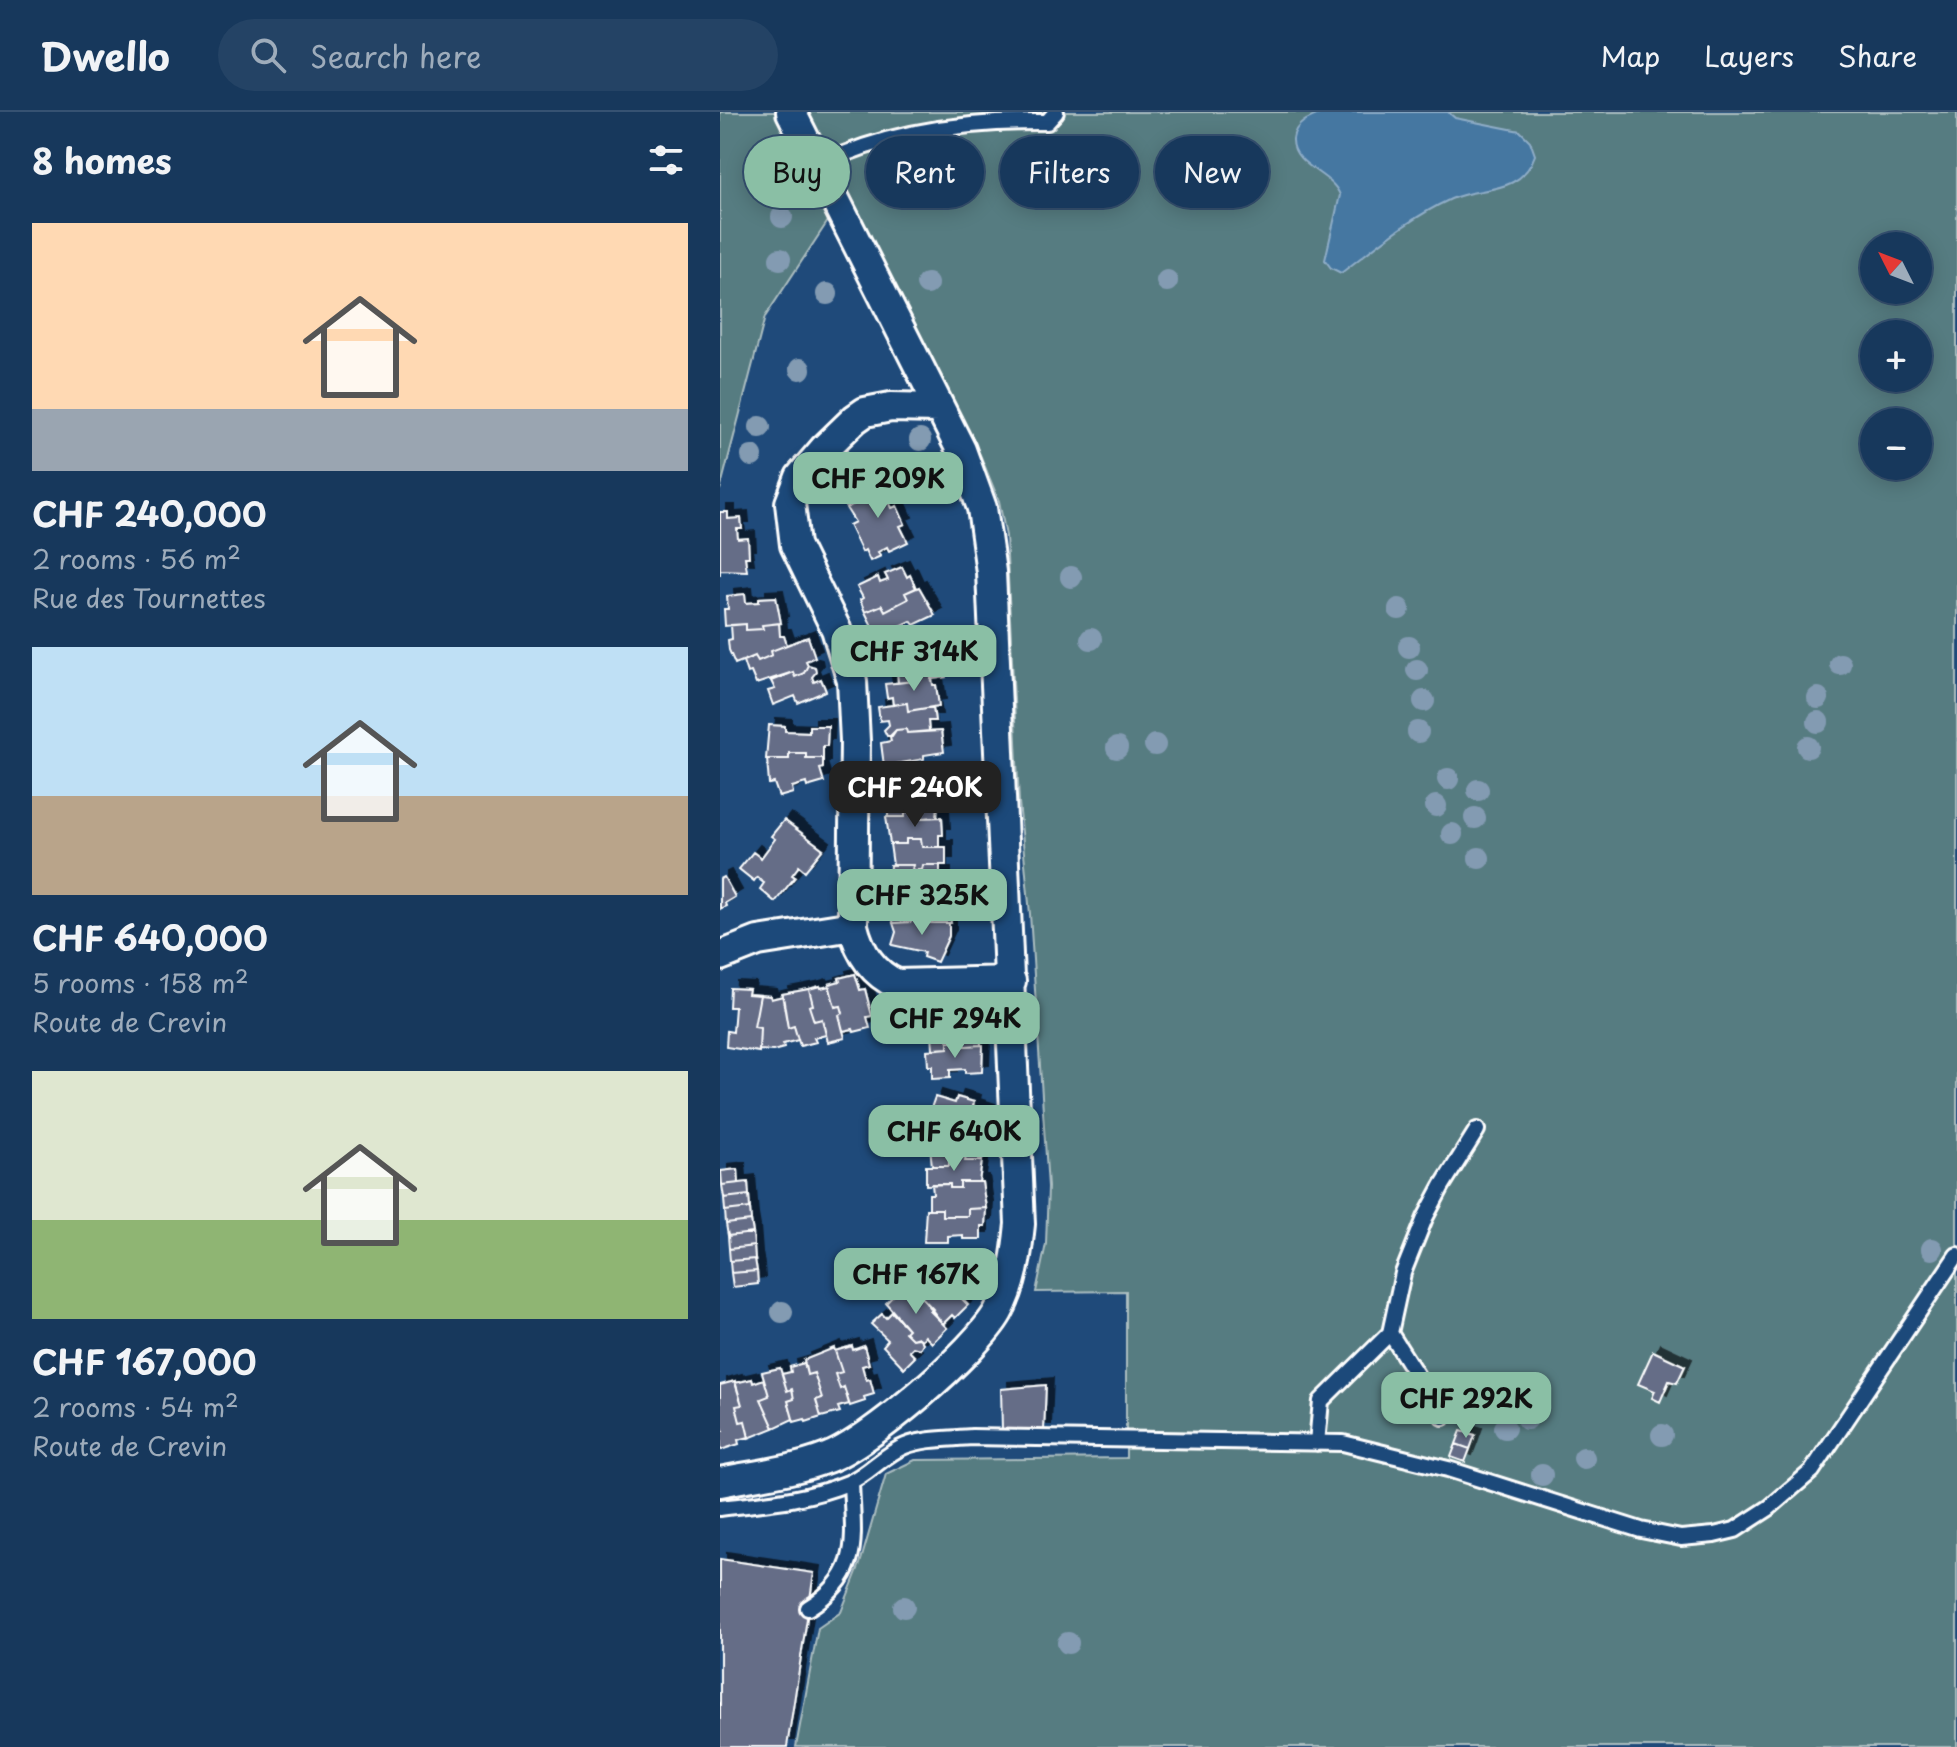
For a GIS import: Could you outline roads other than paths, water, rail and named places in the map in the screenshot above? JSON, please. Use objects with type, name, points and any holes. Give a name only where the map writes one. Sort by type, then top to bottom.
[{"type":"street","points":[[791,112],[804,136]]},
{"type":"street","points":[[720,1482],[815,1462],[844,1450],[954,1363],[996,1316],[1014,1268],[1020,1224],[988,535],[975,484],[961,450],[840,208]]},
{"type":"street","points":[[938,408],[891,407],[865,412],[846,426],[808,467],[795,486],[790,503],[795,545],[836,629],[852,681],[855,741],[853,926],[856,940],[881,975],[897,984],[1011,981]]},
{"type":"street","points":[[720,956],[758,941],[853,926]]},
{"type":"lane","points":[[850,151],[957,126],[1047,122],[1056,112]]},
{"type":"lane","points":[[1317,1443],[1321,1401],[1390,1333],[1403,1273],[1425,1218],[1477,1130]]},
{"type":"lane","points":[[720,1508],[809,1496],[851,1482],[905,1445],[972,1437],[1343,1443],[1448,1469],[1641,1530],[1681,1538],[1714,1535],[1735,1530],[1769,1508],[1812,1471],[1957,1255]]},
{"type":"lane","points":[[1390,1333],[1443,1417]]},
{"type":"lane","points":[[808,1608],[829,1594],[848,1569],[853,1534],[851,1482]]},
{"type":"water","points":[[1325,112],[1448,112],[1455,118],[1520,131],[1530,141],[1535,155],[1529,168],[1510,184],[1462,195],[1436,206],[1341,273],[1331,268],[1325,260],[1340,195],[1336,187],[1299,156],[1293,139],[1300,124]]}]
